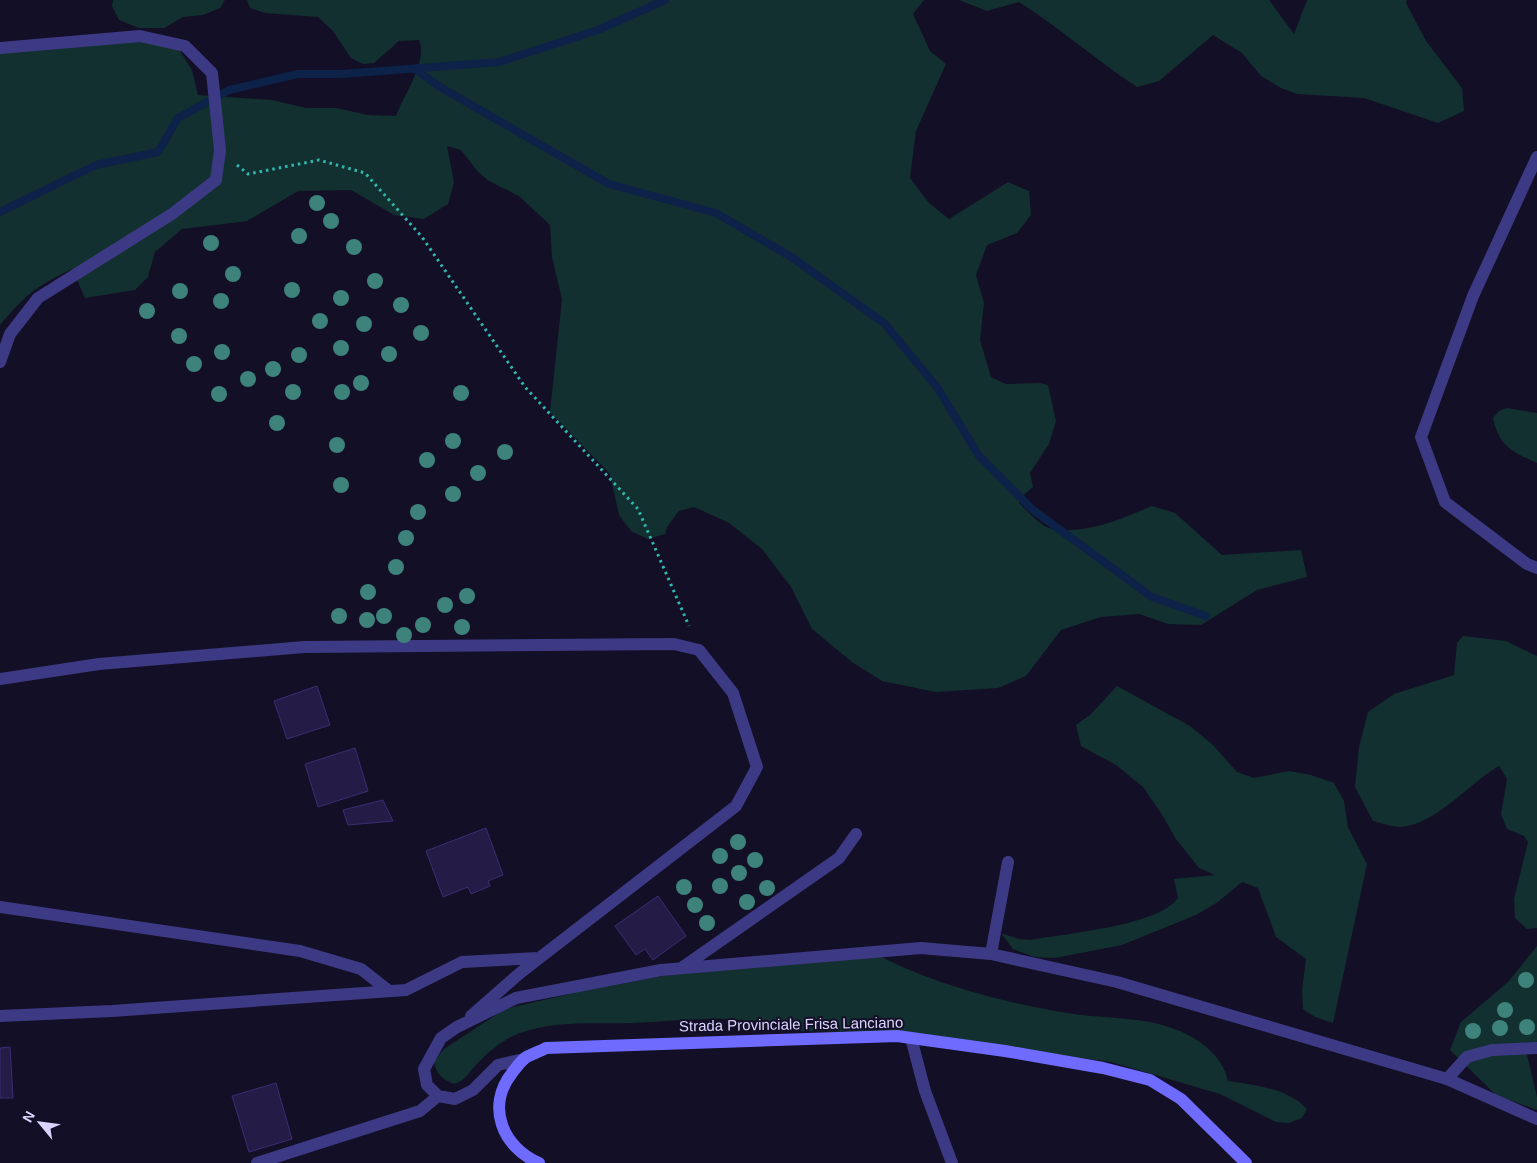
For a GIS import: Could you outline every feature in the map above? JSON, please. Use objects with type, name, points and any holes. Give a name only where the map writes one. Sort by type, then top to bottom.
[{"type":"street","points":[[0,48],[140,36],[186,46],[212,73],[220,150],[216,180],[172,214],[38,298],[10,334],[0,362]]},
{"type":"street","points":[[1537,157],[1473,296],[1421,437],[1445,502],[1527,564],[1537,568]]},
{"type":"street","points":[[0,679],[99,664],[304,647],[674,644],[699,650],[733,693],[757,767],[736,806],[540,958],[457,1027],[441,1038],[424,1069],[427,1085],[438,1096],[455,1099],[473,1090],[498,1066],[524,1059]]},
{"type":"street","points":[[682,968],[839,858],[856,834]]},
{"type":"street","points":[[991,954],[1008,862]]},
{"type":"street","points":[[0,907],[300,951],[361,969],[389,991]]},
{"type":"street","points":[[457,1027],[516,998],[661,970],[921,948],[991,954],[1117,982],[1447,1079],[1537,1120]]},
{"type":"street","points":[[0,1016],[112,1011],[406,990],[462,962],[540,958]]},
{"type":"street","name":"Strada Provinciale Frisa Lanciano","points":[[539,1163],[525,1157],[505,1136],[499,1106],[504,1084],[524,1059],[546,1048],[897,1036],[1093,1066],[1150,1080],[1181,1099],[1246,1163]]},
{"type":"street","points":[[911,1038],[925,1091],[952,1163]]},
{"type":"street","points":[[1447,1079],[1467,1058],[1492,1050],[1537,1048]]},
{"type":"street","points":[[257,1163],[420,1112],[438,1096]]},
{"type":"path","points":[[220,150],[248,174],[319,160],[365,173],[422,237],[525,387],[638,509],[699,650]]},
{"type":"green space","points":[[113,0],[225,0],[220,8],[203,15],[183,17],[164,28],[139,28],[119,20],[112,6]]},
{"type":"green space","points":[[247,0],[924,0],[913,14],[930,51],[946,64],[916,131],[910,178],[929,203],[949,219],[1008,182],[1029,191],[1031,215],[1017,233],[987,245],[976,275],[984,303],[980,340],[991,377],[1006,384],[1040,383],[1048,385],[1056,421],[1049,444],[1030,473],[1033,487],[1019,499],[1019,503],[1037,521],[1049,528],[1062,530],[1075,530],[1102,525],[1152,506],[1175,513],[1222,555],[1301,550],[1307,577],[1257,590],[1201,625],[1168,624],[1139,614],[1101,617],[1061,630],[1026,676],[998,688],[936,692],[882,681],[852,662],[812,629],[791,587],[762,549],[729,523],[694,507],[679,511],[667,527],[665,534],[648,539],[631,531],[619,515],[610,474],[550,412],[562,299],[552,257],[550,225],[519,196],[489,181],[479,173],[461,150],[447,146],[454,182],[448,204],[424,219],[394,215],[351,190],[298,191],[247,221],[182,229],[155,252],[148,277],[135,290],[85,298],[72,269],[33,292],[0,325],[0,49],[155,40],[180,51],[192,70],[198,95],[272,100],[306,108],[336,108],[368,115],[396,116],[418,68],[421,49],[419,40],[399,41],[374,63],[363,64],[351,58],[333,31],[318,17],[265,13],[250,8]]},
{"type":"green space","points":[[959,0],[1269,0],[1294,34],[1307,0],[1407,0],[1406,3],[1426,41],[1462,88],[1464,111],[1438,123],[1364,98],[1297,94],[1281,88],[1261,76],[1242,53],[1213,35],[1159,81],[1137,87],[1019,2],[987,11]]},
{"type":"green space","points":[[1507,408],[1537,413],[1537,463],[1508,447],[1499,435],[1493,418],[1499,411]]},
{"type":"green space","points":[[1463,636],[1506,641],[1537,656],[1537,928],[1527,929],[1515,918],[1514,899],[1528,842],[1524,836],[1507,829],[1501,814],[1507,779],[1499,766],[1439,811],[1413,825],[1400,827],[1373,821],[1355,787],[1359,747],[1368,712],[1394,694],[1454,675],[1457,643]]},
{"type":"green space","points":[[1117,686],[1190,726],[1213,745],[1237,772],[1254,778],[1289,771],[1311,775],[1334,783],[1344,801],[1348,827],[1367,864],[1333,1023],[1315,1017],[1303,1009],[1302,990],[1306,959],[1276,937],[1258,888],[1242,882],[1218,902],[1196,915],[1122,945],[1055,958],[1034,957],[1013,949],[1001,933],[1019,939],[1031,940],[1132,922],[1167,908],[1178,898],[1174,879],[1215,875],[1199,868],[1176,839],[1143,787],[1116,765],[1081,746],[1076,725],[1091,714]]},
{"type":"green space","points":[[1537,946],[1537,1044],[1524,1042],[1537,1097],[1537,1110],[1496,1095],[1450,1050],[1461,1022],[1508,982]]},
{"type":"green space","points":[[882,957],[924,976],[972,992],[1021,1004],[1080,1015],[1146,1021],[1172,1028],[1199,1041],[1207,1048],[1221,1063],[1228,1081],[1260,1086],[1280,1092],[1290,1096],[1307,1109],[1302,1118],[1289,1123],[1276,1122],[1220,1094],[1111,1062],[890,1032],[788,1031],[771,1025],[732,1019],[562,1024],[534,1029],[515,1035],[498,1045],[465,1077],[454,1084],[441,1076],[434,1062],[444,1049],[505,1009],[578,992],[668,975]]},
{"type":"building","points":[[317,686],[330,725],[287,739],[274,701]]},
{"type":"building","points":[[355,748],[368,791],[318,807],[305,764]]},
{"type":"building","points":[[383,800],[393,821],[348,825],[343,810]]},
{"type":"building","points":[[486,828],[503,875],[488,881],[490,886],[471,894],[468,887],[443,897],[426,851]]},
{"type":"building","points":[[658,896],[686,936],[653,960],[645,949],[636,955],[615,926]]},
{"type":"building","points":[[10,1047],[13,1098],[0,1098],[0,1048]]},
{"type":"building","points":[[276,1083],[292,1139],[249,1152],[232,1096]]},
{"type":"waterway","points":[[0,212],[96,165],[158,152],[178,118],[229,90],[298,74],[342,74],[499,62],[598,30],[665,0]]},
{"type":"waterway","points":[[415,69],[440,87],[609,184],[716,213],[793,258],[884,323],[937,387],[979,456],[1033,510],[1152,597],[1206,616]]}]
